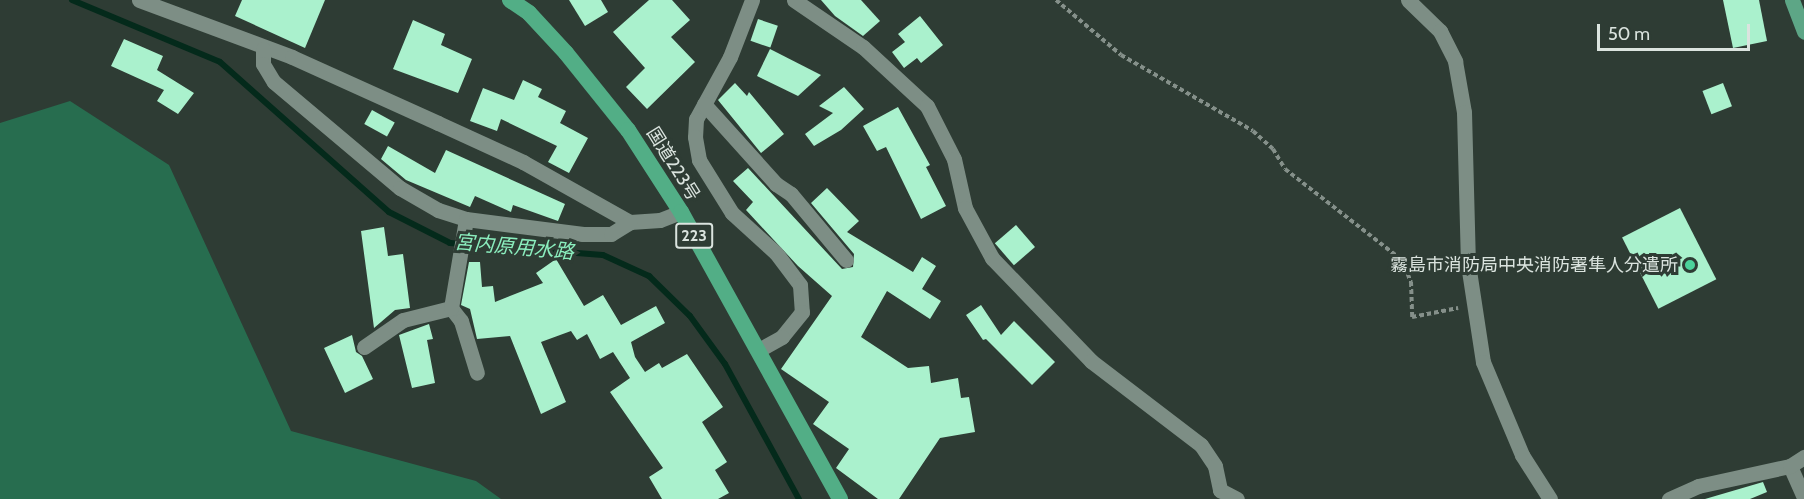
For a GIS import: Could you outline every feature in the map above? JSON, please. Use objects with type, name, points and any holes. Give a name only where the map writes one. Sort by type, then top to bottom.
[{"type":"highway","name":"国道223号","points":[[510,0],[529,13],[602,94],[681,212],[840,499]]},
{"type":"main road","points":[[1792,0],[1804,32]]},
{"type":"street","points":[[139,0],[263,49],[292,57],[523,162],[630,222]]},
{"type":"street","points":[[752,0],[730,57],[696,119],[699,160],[732,213],[776,253],[800,285],[802,312],[782,337],[759,350]]},
{"type":"street","points":[[794,0],[863,47],[927,106],[954,159],[965,208],[992,258],[1091,361],[1201,445],[1215,466],[1215,494],[1237,499]]},
{"type":"street","points":[[1408,0],[1440,31],[1455,61],[1464,112],[1468,264],[1483,362],[1504,416],[1550,499]]},
{"type":"street","points":[[263,49],[263,64],[274,82],[391,180],[465,224],[611,234],[630,222],[660,220],[681,212]]},
{"type":"street","points":[[704,104],[776,184],[791,194],[846,260]]},
{"type":"street","points":[[465,224],[457,257],[451,308],[461,321],[477,373]]},
{"type":"street","points":[[364,347],[403,320],[451,308]]},
{"type":"street","points":[[1669,499],[1698,486],[1790,466],[1804,457]]},
{"type":"street","points":[[1790,466],[1804,498]]},
{"type":"path","points":[[1056,0],[1121,55],[1253,131],[1273,149],[1285,169],[1402,260],[1411,282],[1412,317],[1474,306]]},
{"type":"green space","points":[[70,101],[169,165],[291,431],[476,481],[501,499],[0,499],[0,123]]},
{"type":"building","points":[[242,0],[325,0],[305,48],[235,16]]},
{"type":"building","points":[[569,0],[601,0],[608,12],[585,26]]},
{"type":"building","points":[[649,0],[672,0],[690,20],[671,37],[695,62],[647,109],[626,87],[645,68],[613,32]]},
{"type":"building","points":[[821,0],[861,0],[880,21],[863,36],[835,16]]},
{"type":"building","points":[[1723,0],[1759,0],[1767,41],[1733,48]]},
{"type":"building","points":[[920,16],[943,45],[921,63],[917,58],[904,68],[892,52],[905,42],[898,34]]},
{"type":"building","points":[[758,19],[778,26],[770,48],[751,41]]},
{"type":"building","points":[[413,20],[445,34],[441,45],[472,59],[458,93],[393,69]]},
{"type":"building","points":[[124,39],[163,56],[157,70],[194,93],[178,114],[157,101],[164,90],[111,66]]},
{"type":"building","points":[[770,49],[821,75],[798,96],[757,76]]},
{"type":"building","points":[[523,80],[542,89],[538,97],[566,111],[560,123],[588,138],[569,173],[548,162],[557,146],[501,119],[497,131],[470,121],[483,88],[514,100]]},
{"type":"building","points":[[735,83],[747,96],[749,92],[784,134],[761,153],[718,100]]},
{"type":"building","points":[[1723,83],[1732,106],[1711,114],[1702,91]]},
{"type":"building","points":[[844,87],[864,109],[841,130],[814,146],[805,134],[833,113],[819,106]]},
{"type":"building","points":[[898,107],[930,165],[926,167],[946,206],[921,219],[886,147],[877,151],[863,126]]},
{"type":"building","points":[[372,110],[395,123],[387,137],[364,124]]},
{"type":"building","points":[[388,146],[435,173],[446,150],[565,204],[558,221],[513,205],[511,212],[475,196],[470,207],[406,180],[381,159]]},
{"type":"building","points":[[748,168],[842,269],[853,267],[854,254],[811,203],[827,188],[859,221],[847,232],[913,272],[922,257],[936,266],[922,289],[941,301],[930,319],[887,291],[861,337],[908,368],[929,366],[931,383],[958,378],[961,398],[969,397],[975,432],[940,438],[899,499],[878,499],[836,468],[849,449],[813,424],[829,402],[781,369],[832,296],[798,266],[746,210],[753,202],[733,181]]},
{"type":"building","points":[[1680,208],[1716,279],[1658,309],[1622,238]]},
{"type":"building","points":[[1016,225],[1035,247],[1014,265],[995,243]]},
{"type":"building","points":[[384,227],[388,256],[403,254],[410,308],[395,310],[374,328],[361,231]]},
{"type":"building","points":[[556,259],[584,306],[603,295],[621,325],[656,306],[665,323],[631,342],[635,357],[645,372],[659,363],[662,368],[687,354],[723,407],[702,422],[727,462],[715,470],[729,493],[718,499],[662,499],[649,477],[663,468],[610,392],[630,378],[613,352],[600,359],[587,334],[577,340],[571,331],[541,342],[566,402],[541,414],[510,336],[477,339],[470,309],[461,305],[469,262],[480,262],[482,287],[493,286],[495,302],[543,283],[536,273]]},
{"type":"building","points":[[981,305],[1001,335],[1014,321],[1055,362],[1032,385],[986,339],[983,340],[966,315]]},
{"type":"building","points":[[429,324],[433,339],[427,340],[435,383],[412,388],[399,335]]},
{"type":"building","points":[[352,335],[356,352],[362,356],[373,379],[345,393],[324,348]]},
{"type":"building","points":[[1763,482],[1767,492],[1750,499],[1705,499]]},
{"type":"waterway","name":"宮内原用水路","points":[[72,0],[220,62],[389,212],[450,243],[603,255],[649,276],[690,316],[725,364],[799,499]]},
{"type":"place","name":"霧島市消防局中央消防署隼人分遣所","points":[[1690,265]]}]
